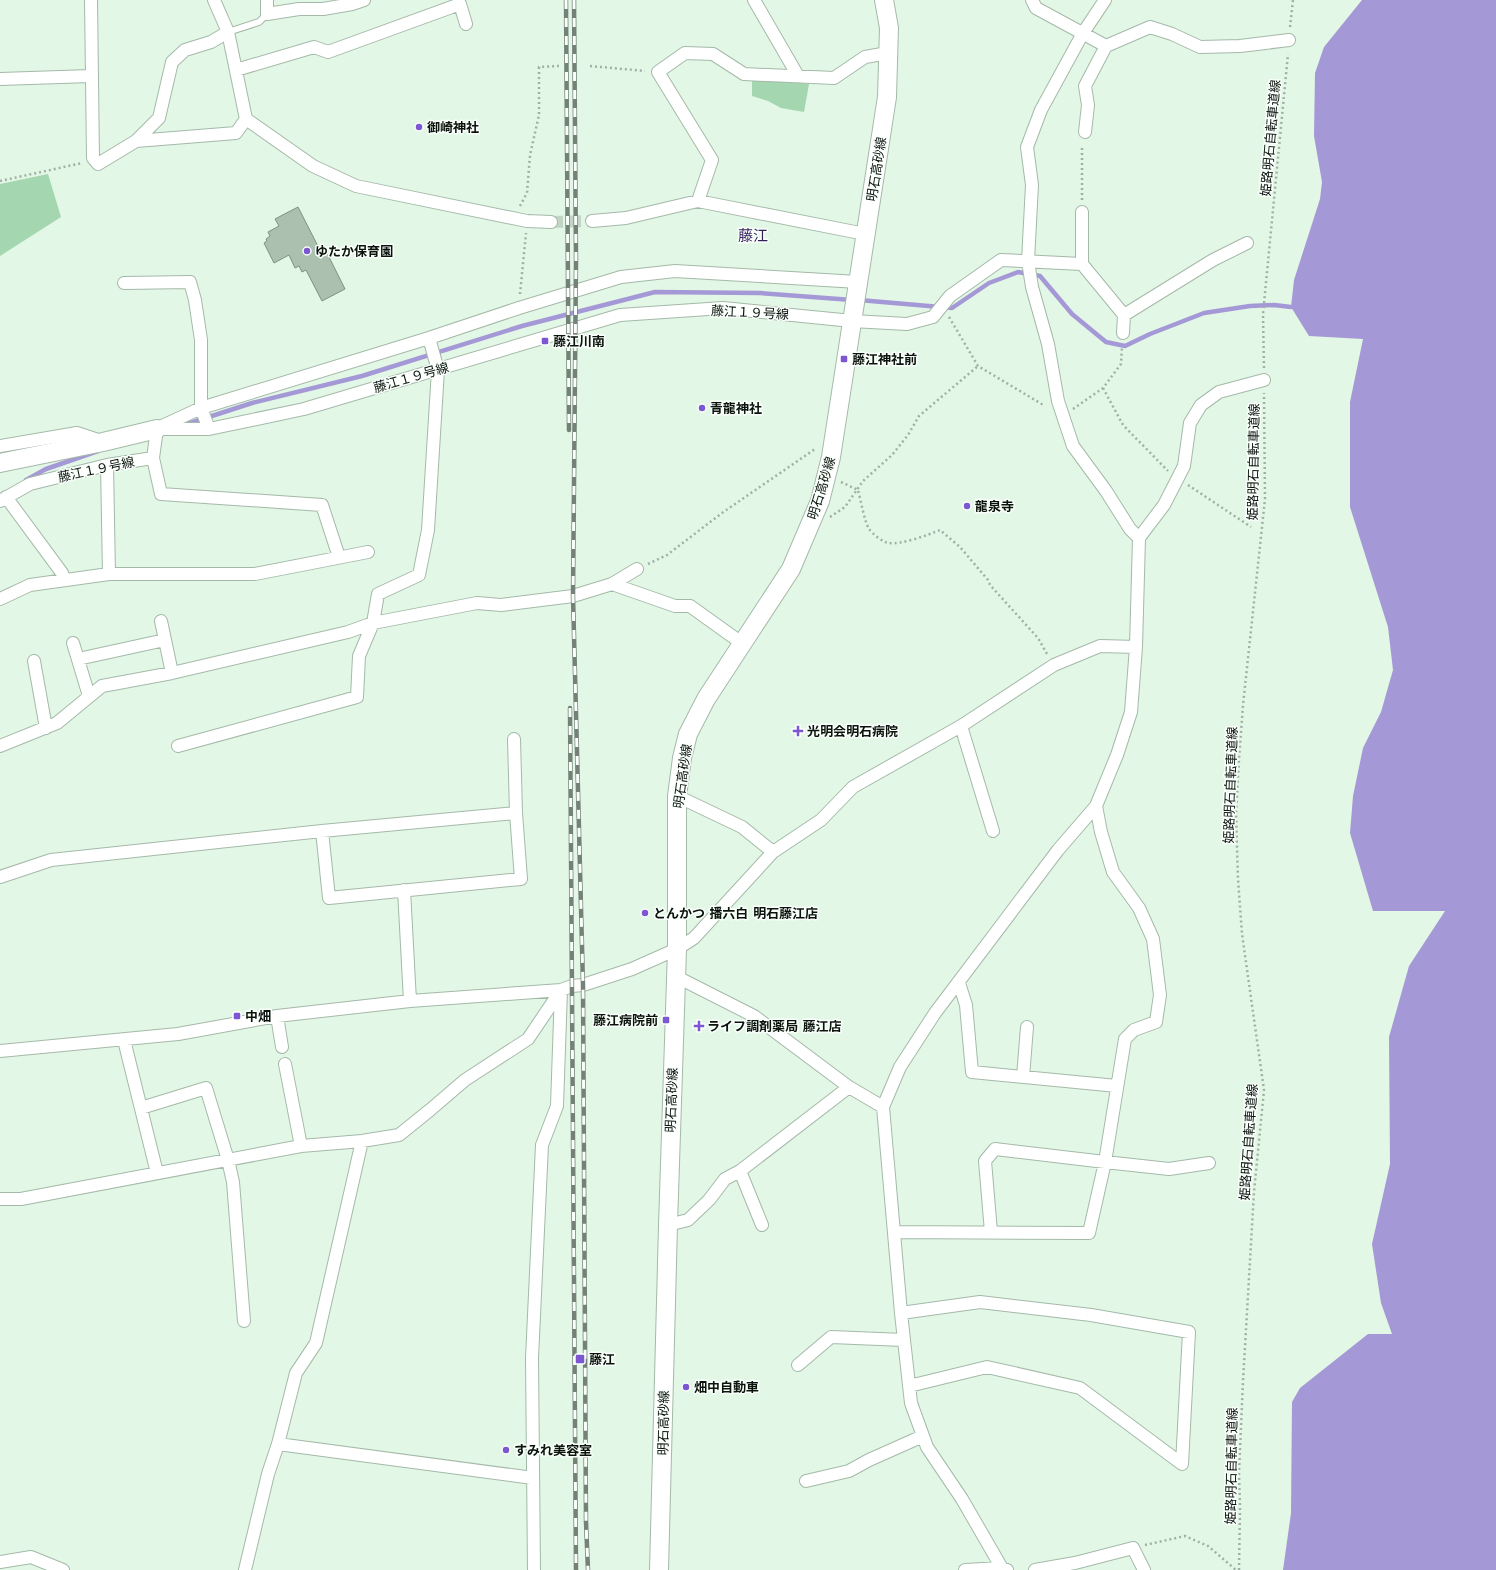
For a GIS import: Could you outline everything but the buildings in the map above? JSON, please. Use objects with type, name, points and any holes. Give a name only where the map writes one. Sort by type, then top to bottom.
[{"type":"main road","name":"明石高砂線","points":[[659,1570],[675,976],[677,949],[676,796],[682,758],[688,734],[706,699],[792,570],[820,501],[834,436],[887,97],[889,28],[884,0]]},
{"type":"main road","points":[[0,463],[103,442],[157,428]]},
{"type":"street","points":[[91,0],[93,158],[98,164],[136,141],[159,118],[172,62],[185,50],[211,42],[228,32]]},
{"type":"street","points":[[214,0],[228,32],[246,119],[313,166],[356,186],[522,219],[551,222]]},
{"type":"street","points":[[267,0],[267,14],[299,9],[323,9],[352,4],[364,0]]},
{"type":"street","points":[[754,0],[798,76]]},
{"type":"street","points":[[1032,0],[1036,8],[1106,46]]},
{"type":"street","points":[[1105,0],[1083,33],[1041,110],[1027,147],[1032,185],[1028,261],[1032,287],[1048,344],[1058,401],[1073,446],[1106,491],[1130,530],[1139,538]]},
{"type":"street","points":[[236,70],[314,47],[328,52],[460,4],[466,24]]},
{"type":"street","points":[[1084,132],[1088,105],[1085,86],[1106,46],[1150,27],[1172,34],[1200,47],[1240,46],[1289,40]]},
{"type":"street","points":[[698,201],[712,160],[658,72],[685,52],[713,54],[744,74],[834,78],[864,57],[888,53]]},
{"type":"street","points":[[0,80],[91,76]]},
{"type":"street","points":[[136,141],[236,133],[246,119]]},
{"type":"street","points":[[592,221],[626,218],[698,201],[865,234]]},
{"type":"street","points":[[1082,212],[1082,264],[1124,315],[1123,333]]},
{"type":"street","points":[[1124,315],[1213,260],[1247,243]]},
{"type":"street","points":[[937,313],[950,296],[1001,260],[1082,264]]},
{"type":"street","points":[[157,428],[201,408],[621,277],[675,271],[857,286]]},
{"type":"street","points":[[124,283],[190,282],[195,300],[201,340],[201,408],[209,429]]},
{"type":"street","name":"藤江１９号線","points":[[3,499],[30,484],[107,465],[153,458],[157,428],[209,429],[304,409],[620,316],[723,308],[853,314],[907,324],[934,317],[937,313]]},
{"type":"street","points":[[178,746],[357,697],[359,656],[373,622],[378,594],[419,575],[428,530],[438,370],[429,338]]},
{"type":"street","points":[[966,1570],[1004,1569],[962,1499],[927,1447],[911,1403],[901,1313],[883,1107],[900,1067],[935,1013],[1058,850],[1096,806],[1117,754],[1130,712],[1136,647],[1139,538],[1164,505],[1184,466],[1190,422],[1201,405],[1219,392],[1264,380]]},
{"type":"street","points":[[0,446],[77,433],[103,442]]},
{"type":"street","points":[[153,458],[161,494],[322,505],[339,557]]},
{"type":"street","points":[[107,465],[109,574]]},
{"type":"street","points":[[3,499],[62,573],[64,580]]},
{"type":"street","points":[[0,599],[30,585],[109,574],[255,574],[368,552]]},
{"type":"street","points":[[0,746],[57,723],[102,686],[172,673],[348,632],[373,622],[477,603],[501,605],[573,596],[612,584],[637,570]]},
{"type":"street","points":[[612,584],[675,606],[690,606],[742,644]]},
{"type":"street","points":[[161,621],[172,673]]},
{"type":"street","points":[[78,659],[165,640]]},
{"type":"street","points":[[73,643],[89,696]]},
{"type":"street","points":[[0,1051],[178,1034],[277,1016],[410,1001],[561,990],[572,986],[583,985],[632,969],[677,949],[694,938],[773,852],[821,820],[853,787],[961,726],[1054,665],[1100,646],[1136,647]]},
{"type":"street","points":[[34,661],[46,728]]},
{"type":"street","points":[[961,726],[993,831]]},
{"type":"street","points":[[322,831],[329,898],[521,879],[516,813],[514,739]]},
{"type":"street","points":[[676,796],[742,827],[773,852]]},
{"type":"street","points":[[894,1232],[1089,1233],[1105,1162],[1125,1039],[1134,1030],[1156,1022],[1160,995],[1154,939],[1139,908],[1113,872],[1101,832],[1096,806]]},
{"type":"street","points":[[0,878],[51,860],[322,831],[516,813]]},
{"type":"street","points":[[404,890],[410,1001]]},
{"type":"street","points":[[675,976],[754,1016],[849,1087],[883,1107]]},
{"type":"street","points":[[959,983],[966,1005],[972,1072],[1117,1086]]},
{"type":"street","points":[[0,1199],[21,1200],[301,1146],[362,1141],[399,1135],[465,1080],[528,1039],[561,990]]},
{"type":"street","points":[[534,1570],[532,1358],[542,1145],[557,1106],[561,990]]},
{"type":"street","points":[[277,1016],[282,1047]]},
{"type":"street","points":[[1023,1077],[1027,1027]]},
{"type":"street","points":[[124,1040],[157,1173]]},
{"type":"street","points":[[285,1064],[301,1146]]},
{"type":"street","points":[[668,1225],[688,1220],[709,1200],[725,1179],[740,1171],[849,1087]]},
{"type":"street","points":[[140,1108],[206,1088],[228,1160],[232,1182],[244,1321]]},
{"type":"street","points":[[245,1570],[268,1474],[278,1444],[296,1373],[316,1343],[362,1141]]},
{"type":"street","points":[[991,1232],[985,1161],[995,1148],[1105,1162],[1169,1168],[1209,1163]]},
{"type":"street","points":[[740,1171],[762,1225]]},
{"type":"street","points":[[901,1313],[980,1302],[1091,1315],[1189,1332],[1182,1464],[1080,1388],[987,1367],[909,1386]]},
{"type":"street","points":[[798,1365],[831,1336],[904,1340]]},
{"type":"street","points":[[806,1481],[849,1471],[869,1460],[923,1436]]},
{"type":"street","points":[[278,1444],[533,1478]]},
{"type":"street","points":[[1035,1570],[1076,1567],[1133,1548],[1144,1570]]},
{"type":"street","points":[[5,1565],[31,1557],[63,1570]]},
{"type":"lane","points":[[228,32],[259,22],[267,14]]},
{"type":"path","name":"姫路明石自転車道線","points":[[1237,1570],[1240,1508],[1239,1473],[1244,1366],[1254,1192],[1264,1090],[1242,934],[1238,879],[1236,814],[1238,760],[1265,499],[1263,314],[1293,0]]},
{"type":"path","points":[[519,308],[522,219],[521,202],[527,192],[530,155],[539,116],[539,67],[559,66]]},
{"type":"path","points":[[590,66],[658,72]]},
{"type":"path","points":[[1082,212],[1081,151],[1084,132]]},
{"type":"path","points":[[0,181],[82,163],[93,158]]},
{"type":"path","points":[[937,313],[949,318],[978,366],[1063,416],[1103,388],[1121,364],[1123,333]]},
{"type":"path","points":[[812,519],[824,519],[834,516],[845,507],[863,481],[892,455],[908,434],[919,416],[978,366]]},
{"type":"path","points":[[1103,388],[1123,424],[1165,469],[1251,527]]},
{"type":"path","points":[[637,570],[668,555],[722,513],[834,436]]},
{"type":"path","points":[[826,477],[835,479],[858,490]]},
{"type":"path","points":[[858,490],[865,519],[870,530],[887,543],[893,544],[925,537],[940,530],[960,547],[988,580],[990,585],[1038,638],[1054,665]]},
{"type":"path","points":[[1133,1548],[1185,1536],[1208,1546],[1237,1570]]},
{"type":"green space","points":[[752,78],[809,84],[804,112],[781,108],[768,101],[752,96]]},
{"type":"green space","points":[[48,174],[61,217],[0,256],[0,184]]},
{"type":"shaded area","points":[[1362,0],[1496,0],[1496,1570],[1283,1570],[1291,1513],[1292,1402],[1300,1388],[1368,1334],[1392,1334],[1381,1303],[1372,1244],[1390,1164],[1389,1037],[1409,966],[1445,911],[1373,911],[1350,833],[1353,796],[1363,748],[1381,712],[1393,670],[1388,627],[1350,507],[1350,402],[1363,339],[1309,336],[1291,307],[1294,280],[1320,199],[1322,182],[1314,136],[1315,73],[1324,47]]},
{"type":"waterway","points":[[859,300],[952,308],[989,283],[1018,272],[1040,276],[1072,314],[1106,342],[1125,346],[1150,334],[1204,313],[1250,306],[1274,305],[1291,307]]},
{"type":"waterway","points":[[184,425],[252,403],[362,376],[522,326],[655,292],[760,293],[852,300]]},
{"type":"waterway","points":[[26,480],[46,469],[98,451]]},
{"type":"tunnel","points":[[551,222],[592,221]]},
{"type":"railway","points":[[566,0],[569,430]]},
{"type":"railway","points":[[574,0],[576,260],[573,596],[583,985],[586,1522],[588,1570]]},
{"type":"railway","points":[[570,708],[576,1570]]},
{"type":"place","name":"御崎神社","points":[[419,127]]},
{"type":"place","name":"ゆたか保育園","points":[[307,251]]},
{"type":"place","name":"藤江川南","points":[[545,341]]},
{"type":"place","name":"藤江神社前","points":[[844,359]]},
{"type":"place","name":"青龍神社","points":[[702,408]]},
{"type":"place","name":"龍泉寺","points":[[967,506]]},
{"type":"place","name":"光明会明石病院","points":[[798,731]]},
{"type":"place","name":"とんかつ 播六白 明石藤江店","points":[[645,913]]},
{"type":"place","name":"中畑","points":[[237,1016]]},
{"type":"place","name":"藤江病院前","points":[[666,1020]]},
{"type":"place","name":"ライフ調剤薬局 藤江店","points":[[699,1026]]},
{"type":"place","name":"藤江","points":[[580,1359]]},
{"type":"place","name":"畑中自動車","points":[[686,1387]]},
{"type":"place","name":"すみれ美容室","points":[[506,1450]]},
{"type":"district","name":"藤江","points":[[753,236]]}]
